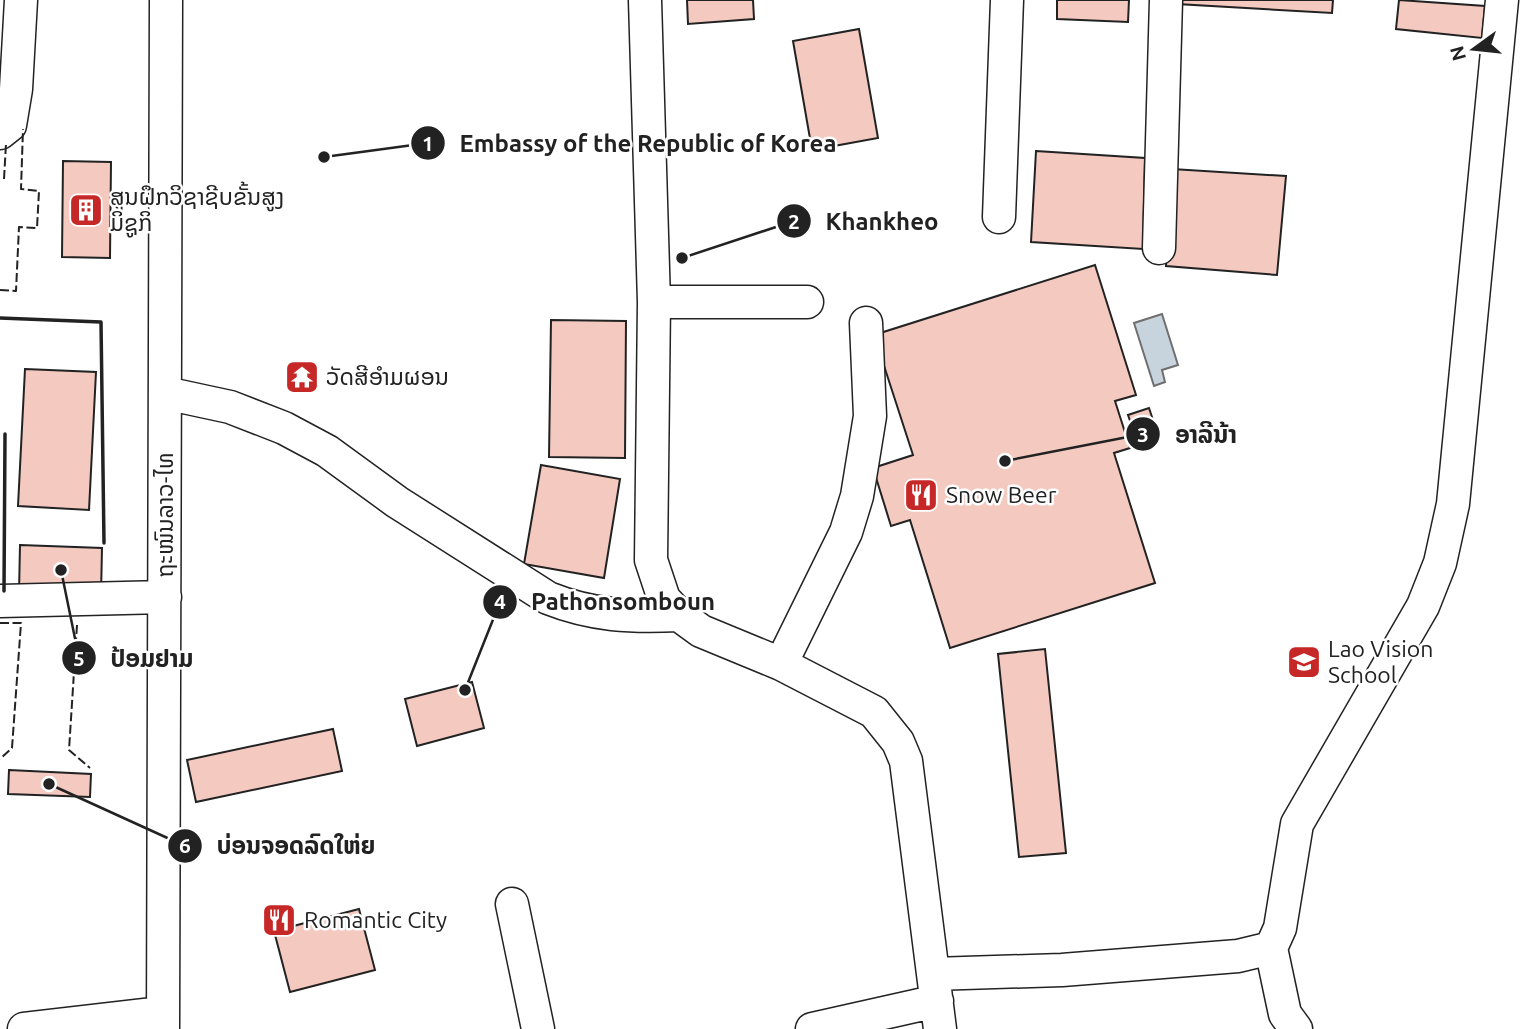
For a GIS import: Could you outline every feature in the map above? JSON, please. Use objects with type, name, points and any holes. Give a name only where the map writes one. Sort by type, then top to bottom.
[{"type":"street","points":[[0,133],[10,125],[16,89],[22,0]]},
{"type":"street","name":"ຖະໜົນລາວ-ໄທ","points":[[163,1021],[166,0]]},
{"type":"street","points":[[645,0],[654,302],[650,559],[664,599],[679,615],[701,631],[781,664],[874,712],[898,742],[906,761],[937,1001]]},
{"type":"street","points":[[999,217],[1007,0]]},
{"type":"street","points":[[1159,248],[1166,0]]},
{"type":"street","points":[[1296,1029],[1285,1014],[1271,947],[1280,928],[1297,824],[1423,606],[1440,563],[1453,504],[1502,0]]},
{"type":"street","points":[[654,302],[807,302]]},
{"type":"street","points":[[781,664],[846,533],[857,496],[870,416],[866,323]]},
{"type":"street","points":[[165,393],[230,407],[284,428],[327,451],[397,502],[548,598],[572,608],[623,617],[679,615]]},
{"type":"street","points":[[0,601],[165,597]]},
{"type":"street","points":[[512,904],[538,1029]]},
{"type":"street","points":[[812,1029],[937,1001],[1130,964],[1238,956],[1271,947]]},
{"type":"street","points":[[24,1029],[163,1021]]},
{"type":"shaded area","points":[[1162,314],[1178,365],[1162,370],[1165,382],[1154,386],[1134,323]]},
{"type":"building","points":[[687,0],[753,0],[754,19],[688,24]]},
{"type":"building","points":[[1057,0],[1129,0],[1128,22],[1057,19]]},
{"type":"building","points":[[1177,0],[1333,0],[1332,13],[1177,4]]},
{"type":"building","points":[[1399,0],[1485,6],[1482,38],[1396,29]]},
{"type":"building","points":[[859,29],[878,138],[812,150],[793,41]]},
{"type":"building","points":[[1036,151],[1145,158],[1143,249],[1031,242]]},
{"type":"building","name":"ສູນຝຶກວິຊາຊີບຂັ້ນສູງ ມິຊູກິ","points":[[63,161],[111,162],[110,258],[62,257]]},
{"type":"building","points":[[1172,169],[1286,176],[1277,275],[1166,266]]},
{"type":"building","points":[[1095,265],[1136,395],[1115,401],[1130,448],[1114,453],[1155,583],[950,648],[910,520],[891,526],[873,468],[913,455],[874,335]]},
{"type":"building","points":[[551,320],[626,321],[625,458],[549,457]]},
{"type":"building","points":[[25,369],[96,372],[89,510],[18,506]]},
{"type":"building","points":[[1149,408],[1159,438],[1138,444],[1128,415]]},
{"type":"building","points":[[541,465],[620,479],[604,578],[524,564]]},
{"type":"building","points":[[20,545],[102,548],[101,595],[19,593]]},
{"type":"building","points":[[1045,649],[1066,853],[1019,857],[998,654]]},
{"type":"building","points":[[472,682],[484,728],[417,746],[405,699]]},
{"type":"building","points":[[333,729],[342,771],[196,802],[187,760]]},
{"type":"building","points":[[9,770],[91,774],[90,797],[8,794]]},
{"type":"building","points":[[359,909],[375,970],[290,992],[274,931]]},
{"type":"fence","points":[[0,290],[16,291],[19,227],[37,228],[39,191],[21,189],[23,129]]},
{"type":"fence","points":[[4,179],[6,144]]},
{"type":"fence","points":[[0,623],[21,623],[12,748],[0,759]]},
{"type":"fence","points":[[77,625],[69,750],[90,768]]},
{"type":"wall","points":[[0,318],[101,322],[104,543]]},
{"type":"wall","points":[[4,591],[5,434]]},
{"type":"place","name":"Embassy of the Republic of Korea","points":[[324,157]]},
{"type":"place","name":"ສູນຝຶກວິຊາຊີບຂັ້ນສູງ ມິຊູກິ","points":[[86,210]]},
{"type":"place","name":"Khankheo","points":[[682,258]]},
{"type":"place","name":"ວັດສີອຳມຜອນ","points":[[302,377]]},
{"type":"place","name":"ອາລີນ້າ","points":[[1005,461]]},
{"type":"place","name":"Snow Beer","points":[[921,495]]},
{"type":"place","name":"ປ້ອມຢາມ","points":[[61,570]]},
{"type":"place","name":"Lao Vision School","points":[[1304,662]]},
{"type":"place","name":"Pathonsomboun","points":[[465,690]]},
{"type":"place","name":"ບ່ອນຈອດລົດໃຫ່ຍ","points":[[49,784]]},
{"type":"place","name":"Romantic City","points":[[279,920]]}]
